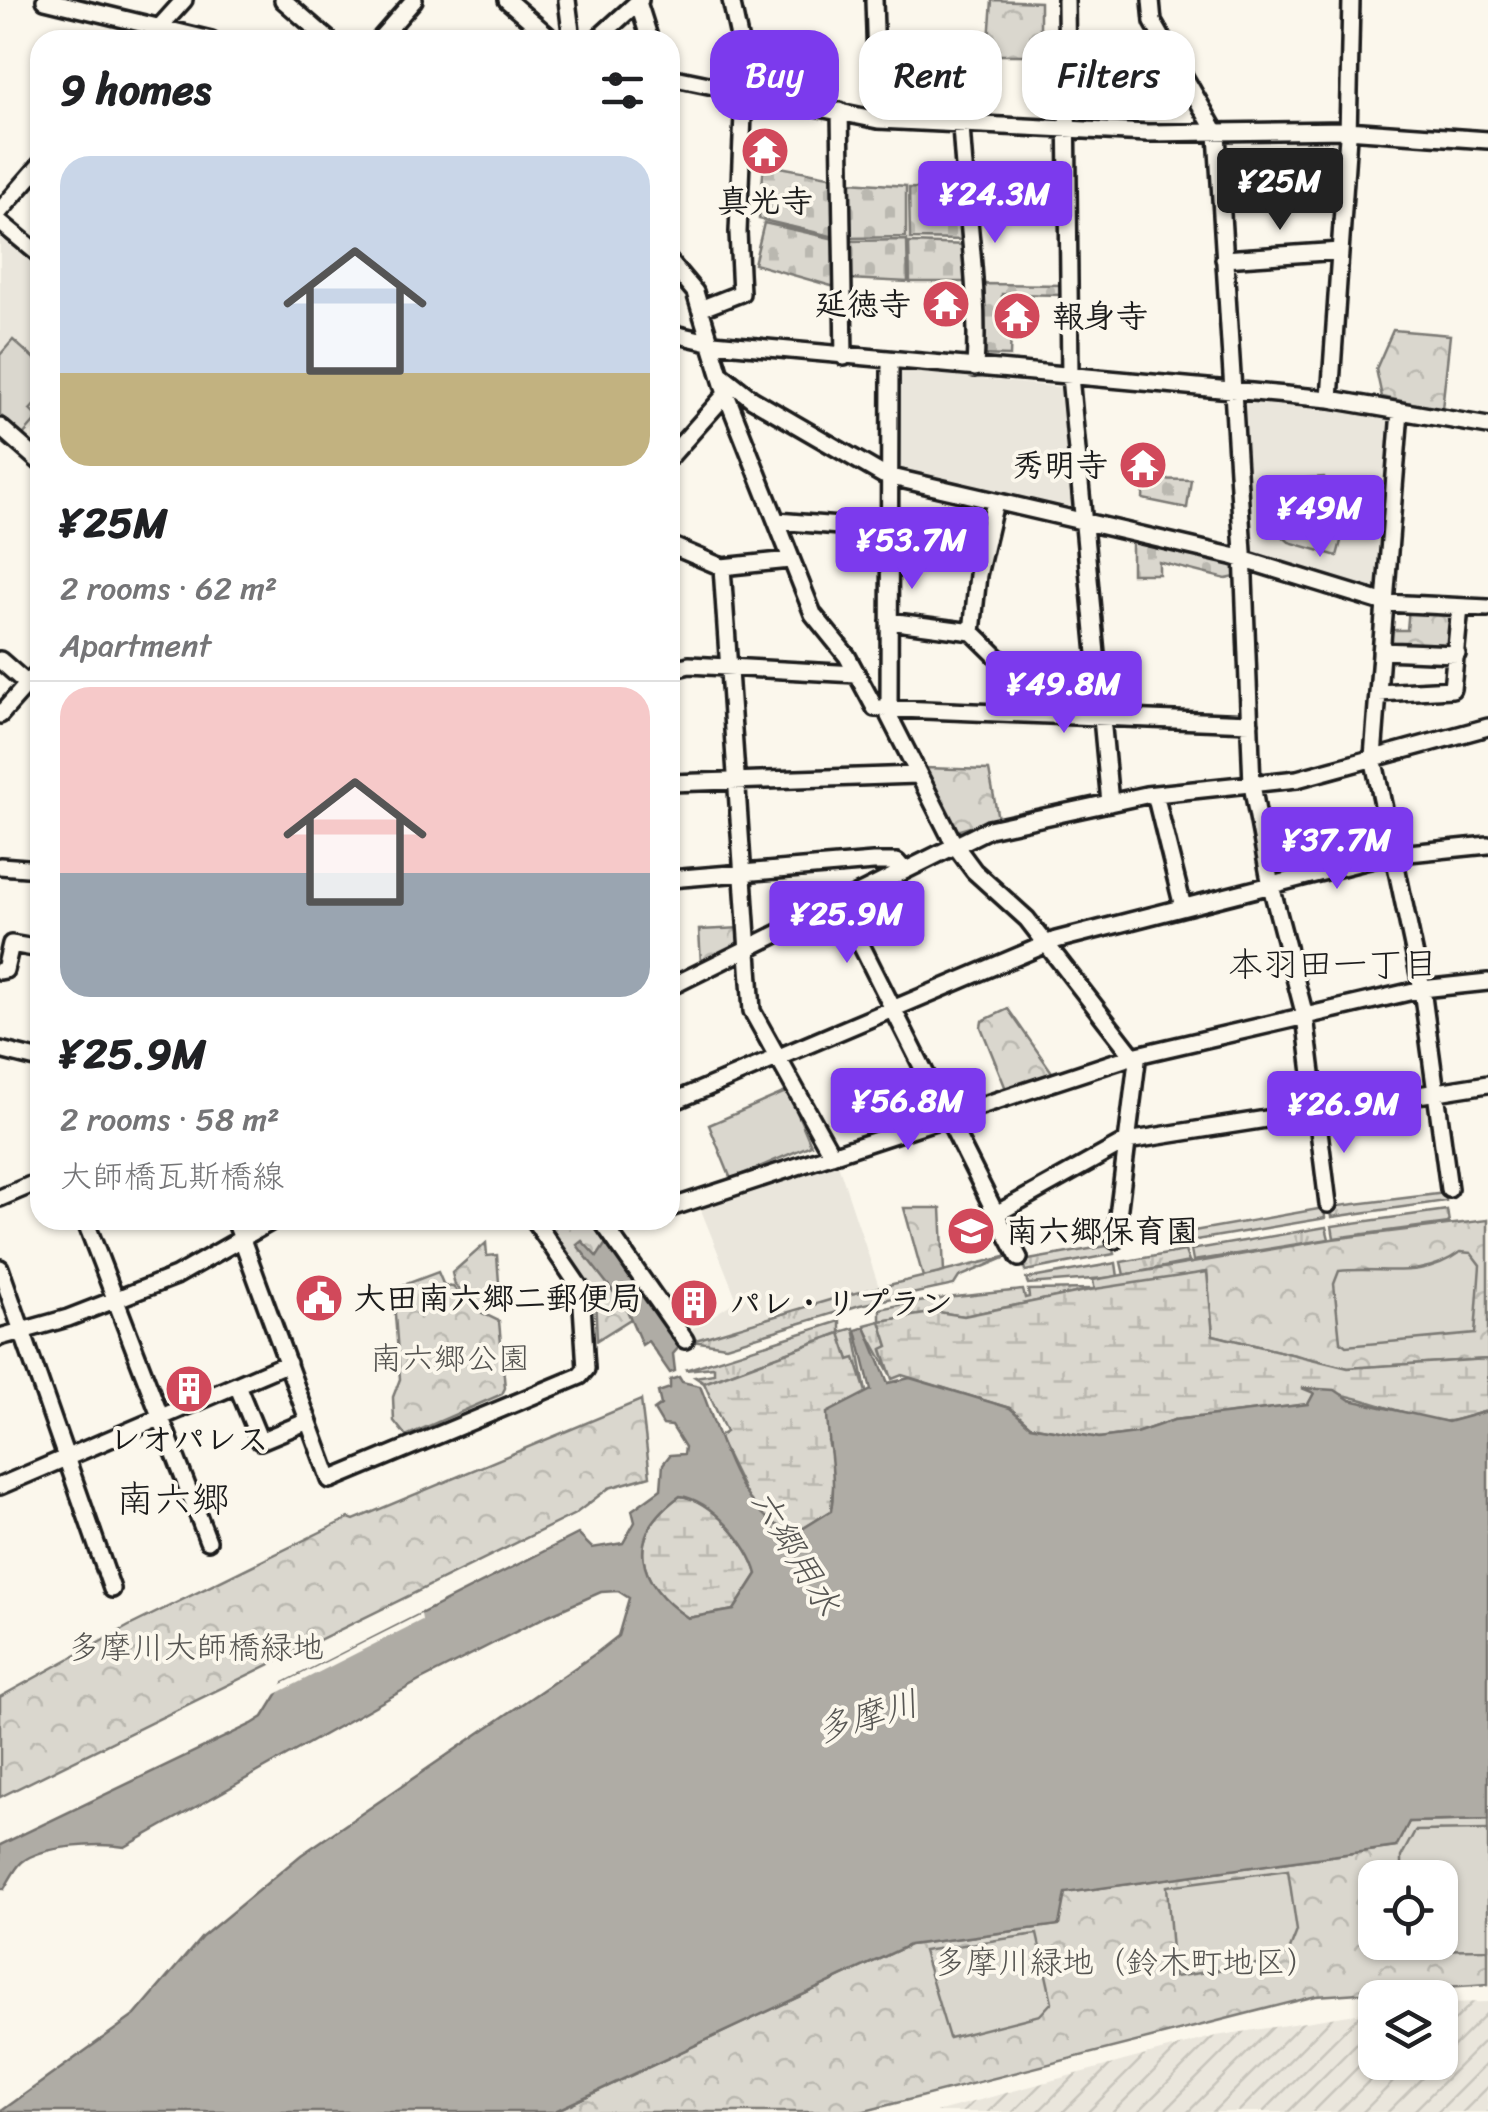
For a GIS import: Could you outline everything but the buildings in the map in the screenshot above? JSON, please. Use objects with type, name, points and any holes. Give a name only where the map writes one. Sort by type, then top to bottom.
[{"type":"street","points":[[45,0],[112,8],[147,30]]},
{"type":"street","points":[[157,30],[184,0]]},
{"type":"street","points":[[283,0],[318,30]]},
{"type":"street","points":[[387,30],[414,0]]},
{"type":"street","points":[[507,0],[542,30]]},
{"type":"street","points":[[567,0],[571,30]]},
{"type":"street","points":[[731,0],[737,30]]},
{"type":"street","points":[[874,0],[875,30]]},
{"type":"street","points":[[1066,0],[1070,376],[1110,802]]},
{"type":"street","points":[[1152,0],[1153,22],[1218,134],[1244,560],[1252,784],[1270,886],[1305,1016],[1328,1204]]},
{"type":"street","points":[[1330,400],[1351,0]]},
{"type":"street","points":[[607,30],[639,1],[647,30]]},
{"type":"street","points":[[680,78],[710,85]]},
{"type":"street","points":[[844,356],[840,111],[859,116]]},
{"type":"street","points":[[700,309],[741,293],[740,120]]},
{"type":"street","points":[[878,120],[1218,134],[1347,130],[1488,140]]},
{"type":"street","points":[[961,124],[963,183],[972,229],[975,368]]},
{"type":"street","points":[[0,211],[30,176]]},
{"type":"street","points":[[0,222],[30,246]]},
{"type":"street","points":[[1224,260],[1340,251]]},
{"type":"street","points":[[680,274],[695,292],[726,394],[813,614],[875,708],[1250,723]]},
{"type":"street","points":[[680,336],[713,344],[1330,400],[1488,426]]},
{"type":"street","points":[[890,361],[889,708],[918,776],[954,844],[1046,944],[1137,1061],[1114,1240]]},
{"type":"street","points":[[722,375],[752,399],[889,476],[1244,560],[1385,603],[1488,608]]},
{"type":"street","points":[[680,446],[726,394]]},
{"type":"street","points":[[1400,411],[1374,757],[1422,989],[1449,1189]]},
{"type":"street","points":[[0,426],[30,453]]},
{"type":"street","points":[[972,632],[978,576],[996,502]]},
{"type":"street","points":[[776,521],[889,530]]},
{"type":"street","points":[[680,549],[722,567],[790,560]]},
{"type":"street","points":[[722,567],[752,1011],[832,1155]]},
{"type":"street","points":[[1378,693],[1452,689],[1460,607]]},
{"type":"street","points":[[889,622],[972,632],[1024,683],[1027,713]]},
{"type":"street","points":[[1381,651],[1457,654]]},
{"type":"street","points":[[0,660],[30,686]]},
{"type":"street","points":[[680,667],[856,674]]},
{"type":"street","points":[[0,715],[30,692]]},
{"type":"street","points":[[680,982],[954,844],[1002,826],[1155,794],[1337,770],[1488,727]]},
{"type":"street","points":[[680,783],[918,776]]},
{"type":"street","points":[[1155,794],[1183,908]]},
{"type":"street","points":[[680,1099],[1046,944],[1396,854],[1488,846]]},
{"type":"street","points":[[680,877],[873,862],[897,862],[903,870]]},
{"type":"street","points":[[0,866],[30,868]]},
{"type":"street","points":[[840,901],[1019,1258]]},
{"type":"street","points":[[0,971],[5,970],[10,944],[30,947]]},
{"type":"street","points":[[680,1205],[1133,1056],[1422,989],[1488,982]]},
{"type":"street","points":[[0,1050],[30,1058]]},
{"type":"street","points":[[996,1214],[1127,1141],[1488,1084]]},
{"type":"street","points":[[0,1198],[30,1185]]},
{"type":"street","points":[[89,1230],[208,1541]]},
{"type":"street","points":[[239,1230],[330,1480],[580,1376],[586,1369],[582,1289],[541,1230]]},
{"type":"street","points":[[0,1337],[176,1276],[255,1230]]},
{"type":"street","points":[[608,1230],[685,1340]]},
{"type":"street","points":[[0,1268],[112,1589]]},
{"type":"street","points":[[0,1486],[288,1364]]},
{"type":"street","points":[[237,1386],[260,1441],[308,1421]]},
{"type":"shaded area","points":[[0,232],[30,258],[30,434],[24,441],[0,420]]},
{"type":"shaded area","points":[[899,370],[1066,388],[1077,512],[1070,517],[895,473],[894,374]]},
{"type":"shaded area","points":[[1247,401],[1395,416],[1380,596],[1248,557],[1239,410]]},
{"type":"shaded area","points":[[836,1158],[879,1287],[692,1341],[686,1333],[737,1300],[699,1205]]},
{"type":"shaded area","points":[[1488,2002],[1488,2112],[936,2112],[1216,2036],[1358,2014],[1358,2080],[1458,2080],[1458,2003]]},
{"type":"green space","points":[[992,0],[1040,2],[1040,30],[1022,30],[1022,55],[1002,55],[1002,30],[990,30]]},
{"type":"green space","points":[[764,164],[834,177],[835,237],[759,219]]},
{"type":"green space","points":[[849,182],[906,186],[906,237],[848,238]]},
{"type":"green space","points":[[909,188],[962,190],[969,240],[910,239]]},
{"type":"green space","points":[[764,223],[835,239],[835,287],[754,264]]},
{"type":"green space","points":[[907,240],[908,282],[849,279],[849,241]]},
{"type":"green space","points":[[909,243],[970,245],[969,282],[910,282]]},
{"type":"green space","points":[[978,284],[1065,285],[1065,295],[1002,294],[1001,331],[1011,332],[1010,356],[979,355]]},
{"type":"green space","points":[[1393,330],[1450,335],[1442,409],[1382,397],[1376,369]]},
{"type":"green space","points":[[13,340],[30,355],[30,427],[23,435],[0,415],[0,355]]},
{"type":"green space","points":[[1324,477],[1330,491],[1353,497],[1337,556],[1289,542],[1279,533],[1276,480]]},
{"type":"green space","points":[[1144,479],[1191,480],[1187,508],[1143,499]]},
{"type":"green space","points":[[1132,538],[1239,563],[1240,576],[1226,579],[1159,562],[1159,574],[1132,574]]},
{"type":"green space","points":[[1409,607],[1455,610],[1455,647],[1387,648],[1387,630],[1407,630]]},
{"type":"green space","points":[[924,768],[989,770],[998,819],[956,831]]},
{"type":"green space","points":[[742,928],[738,944],[701,964],[699,930]]},
{"type":"green space","points":[[1008,1009],[1054,1075],[1006,1089],[981,1027],[982,1021]]},
{"type":"green space","points":[[788,1091],[811,1145],[731,1179],[709,1125]]},
{"type":"green space","points":[[1446,1193],[1446,1201],[1332,1217],[1330,1207]]},
{"type":"green space","points":[[904,1208],[941,1208],[944,1272],[923,1277]]},
{"type":"green space","points":[[1324,1208],[1325,1218],[1320,1219],[1190,1241],[1188,1232]]},
{"type":"green space","points":[[1447,1210],[1449,1223],[1334,1238],[1332,1226]]},
{"type":"green space","points":[[1488,1220],[1488,1359],[1348,1368],[1213,1335],[1207,1272],[1095,1292],[1093,1280],[1332,1239]]},
{"type":"green space","points":[[1326,1227],[1329,1239],[1193,1261],[1191,1250]]},
{"type":"green space","points":[[544,1230],[601,1230],[608,1240],[601,1254],[593,1256],[632,1318],[597,1340],[595,1296],[582,1295]]},
{"type":"green space","points":[[486,1243],[487,1256],[497,1255],[499,1283],[494,1303],[484,1310],[455,1285],[452,1273]]},
{"type":"green space","points":[[1112,1245],[1114,1254],[1025,1271],[1023,1261]]},
{"type":"green space","points":[[1185,1251],[1189,1262],[1124,1275],[1121,1262]]},
{"type":"green space","points":[[1460,1252],[1471,1253],[1480,1265],[1475,1334],[1346,1346],[1340,1341],[1334,1284],[1339,1271],[1415,1269],[1445,1261]]},
{"type":"green space","points":[[1009,1256],[959,1277],[954,1285],[860,1305],[726,1346],[692,1341],[843,1296]]},
{"type":"green space","points":[[1116,1263],[1118,1277],[1028,1284],[1026,1279]]},
{"type":"green space","name":"南六郷公園","points":[[438,1272],[444,1286],[453,1287],[478,1311],[499,1321],[505,1388],[502,1394],[406,1436],[394,1421],[393,1397],[400,1379],[393,1289]]},
{"type":"green space","points":[[1207,1272],[1213,1335],[1348,1368],[1488,1359],[1488,1411],[1443,1421],[1343,1395],[1314,1393],[1309,1404],[1174,1420],[1136,1433],[1099,1438],[1030,1426],[1010,1408],[902,1375],[892,1379],[882,1349],[888,1346],[880,1321],[938,1312],[964,1316],[1095,1289]]},
{"type":"green space","points":[[1095,1289],[964,1316],[938,1312],[881,1321],[888,1347],[882,1350],[890,1374],[865,1325],[880,1321],[880,1309],[916,1303],[1023,1290],[1025,1298],[1029,1297],[1028,1290]]},
{"type":"green space","points":[[840,1321],[840,1332],[854,1328],[866,1392],[855,1359],[849,1360],[839,1333],[704,1383],[695,1377],[714,1374],[714,1367],[685,1370]]},
{"type":"green space","points":[[840,1333],[849,1360],[855,1358],[866,1392],[828,1441],[835,1468],[831,1511],[794,1534],[755,1513],[718,1437],[726,1432],[704,1383]]},
{"type":"green space","name":"多摩川大師橋緑地","points":[[641,1400],[650,1476],[609,1488],[575,1514],[0,1797],[0,1697],[129,1626],[349,1518],[354,1520]]},
{"type":"green space","points":[[680,1496],[716,1515],[738,1538],[753,1562],[757,1574],[734,1610],[688,1618],[670,1604],[648,1575],[644,1543],[650,1527]]},
{"type":"green space","name":"多摩川緑地（鈴木町地区）","points":[[1488,1820],[1488,1984],[1458,1986],[1458,1980],[1358,1980],[1358,1993],[1316,1996],[861,2112],[553,2112],[909,1945],[1058,1925],[1064,1893],[1395,1847],[1409,1822]]},
{"type":"green space","points":[[1488,1830],[1488,1949],[1458,1949],[1458,1860],[1401,1860],[1415,1831]]},
{"type":"green space","points":[[1288,1870],[1297,1931],[1288,1954],[1269,1962],[1174,1977],[1167,1886]]},
{"type":"green space","points":[[1037,1934],[1052,2002],[1040,2015],[949,2038],[923,1951]]},
{"type":"water","points":[[608,1240],[681,1345],[673,1354],[675,1371],[670,1373],[648,1341],[642,1345],[626,1308],[577,1245],[582,1241],[597,1257]]},
{"type":"water","points":[[865,1327],[888,1383],[910,1378],[1010,1408],[1030,1426],[1099,1438],[1136,1433],[1174,1420],[1308,1404],[1314,1393],[1302,1388],[1335,1390],[1350,1400],[1448,1422],[1488,1411],[1488,1820],[1409,1822],[1396,1847],[1065,1893],[1059,1925],[909,1945],[553,2112],[0,2112],[135,2015],[202,1937],[301,1855],[618,1636],[629,1598],[618,1591],[601,1592],[549,1615],[421,1680],[125,1847],[87,1846],[31,1856],[22,1862],[4,1889],[0,1888],[0,1845],[252,1724],[263,1717],[284,1683],[578,1534],[592,1548],[623,1543],[635,1522],[632,1510],[661,1489],[663,1464],[670,1455],[684,1454],[685,1447],[672,1426],[663,1425],[654,1410],[661,1405],[658,1392],[670,1388],[670,1380],[679,1377],[682,1382],[700,1386],[744,1491],[774,1523],[794,1534],[831,1511],[833,1474],[827,1413],[871,1390],[856,1330]],"holes":[[[680,1496],[692,1499],[728,1526],[757,1574],[734,1610],[688,1618],[670,1604],[648,1575],[644,1543],[662,1511]]]},
{"type":"pier","points":[[421,1614],[422,1620],[266,1699],[278,1686]]},
{"type":"place","name":"真光寺","points":[[765,151]]},
{"type":"place","name":"延徳寺","points":[[946,304]]},
{"type":"place","name":"報身寺","points":[[1017,316]]},
{"type":"place","name":"秀明寺","points":[[1143,465]]},
{"type":"place","name":"南六郷保育園","points":[[971,1231]]},
{"type":"place","name":"大田南六郷二郵便局","points":[[319,1298]]},
{"type":"place","name":"パレ・リプラン","points":[[694,1303]]},
{"type":"place","name":"レオパレス","points":[[189,1389]]},
{"type":"district","name":"本羽田一丁目","points":[[1333,964]]},
{"type":"district","name":"南六郷","points":[[173,1499]]},
{"type":"water label","name":"六郷用水","points":[[796,1552]]},
{"type":"water label","name":"多摩川","points":[[867,1716]]}]
